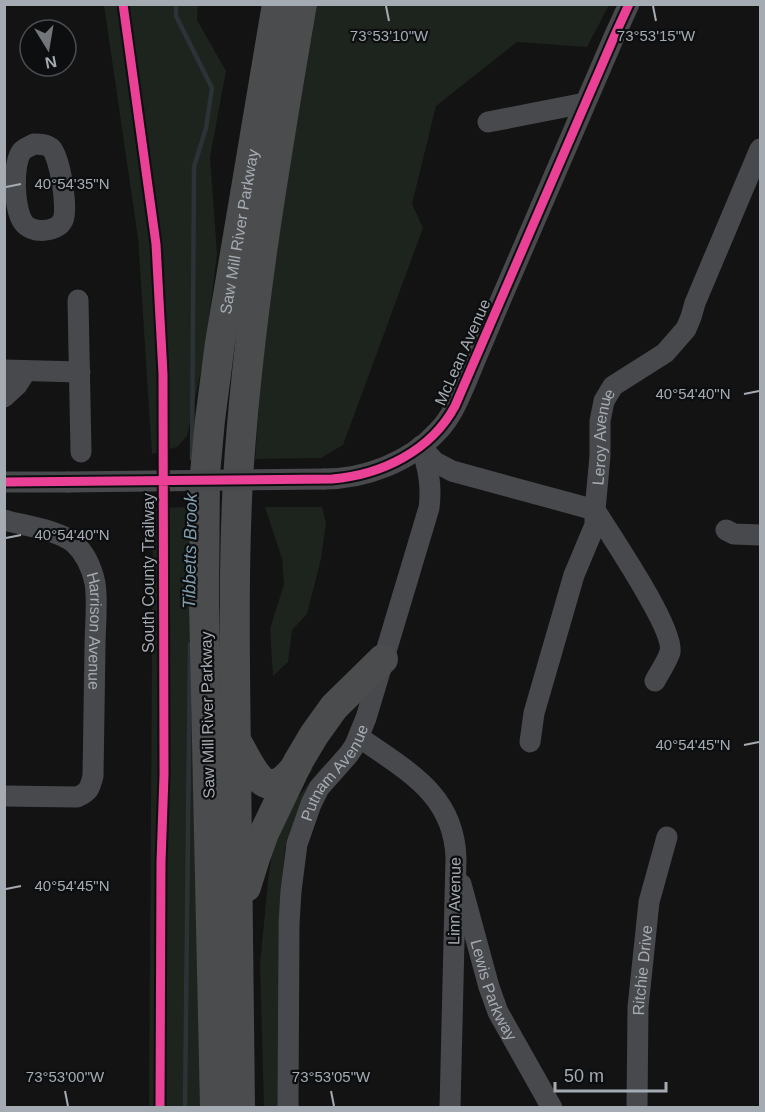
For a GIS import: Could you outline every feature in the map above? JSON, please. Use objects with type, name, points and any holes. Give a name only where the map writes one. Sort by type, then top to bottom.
[{"type":"highway","name":"Saw Mill River Parkway","points":[[215,1107],[205,614],[205,474],[220,343],[278,4]]},
{"type":"highway","name":"Saw Mill River Parkway","points":[[240,1107],[236,554],[242,425],[260,259],[302,4]]},
{"type":"highway","points":[[236,739],[255,774],[262,781],[267,784],[282,781],[290,774],[334,707],[383,659]]},
{"type":"highway","points":[[238,918],[264,833],[298,762]]},
{"type":"street","name":"McLean Avenue","points":[[4,482],[350,477],[374,471],[397,461],[421,446],[444,425],[455,406],[629,4]]},
{"type":"street","points":[[488,122],[585,103]]},
{"type":"street","name":"Leroy Avenue","points":[[655,681],[671,651],[666,631],[638,578],[595,510],[600,456],[600,421],[604,401],[614,386],[665,353],[686,329],[760,149]]},
{"type":"street","points":[[78,300],[81,452]]},
{"type":"street","points":[[4,370],[80,372]]},
{"type":"street","points":[[4,397],[17,385],[26,371]]},
{"type":"street","points":[[421,446],[435,462],[446,470],[595,510],[595,525],[573,575],[534,713],[530,742]]},
{"type":"street","name":"Putnam Avenue","points":[[288,1107],[289,924],[297,844],[319,788],[349,754],[359,737],[429,508],[430,476],[421,446]]},
{"type":"street","name":"Harrison Avenue","points":[[4,520],[64,537],[82,552],[89,564],[95,586],[96,618],[93,776],[90,788],[77,797],[4,796]]},
{"type":"street","points":[[726,530],[734,534],[760,535]]},
{"type":"street","name":"Linn Avenue","points":[[359,737],[421,782],[435,796],[452,829],[456,849],[450,1107]]},
{"type":"street","name":"Ritchie Drive","points":[[637,1107],[638,1007],[650,902],[667,837]]},
{"type":"street","name":"Lewis Parkway","points":[[455,864],[498,1012],[552,1107]]},
{"type":"shaded area","points":[[104,5],[198,5],[197,20],[226,71],[210,157],[217,254],[205,352],[187,436],[177,447],[152,454],[138,238]]},
{"type":"shaded area","points":[[317,5],[609,5],[587,47],[517,42],[436,106],[412,204],[423,228],[343,445],[321,458],[255,459],[268,279]]},
{"type":"shaded area","points":[[190,507],[201,1107],[149,1108],[153,508]]},
{"type":"shaded area","points":[[265,507],[322,507],[326,523],[321,559],[307,614],[292,630],[288,662],[273,676],[270,629],[284,584],[282,559]]},
{"type":"shaded area","points":[[327,761],[308,793],[285,848],[278,935],[280,1107],[264,1108],[260,964],[272,853],[290,807]]},
{"type":"waterway","name":"Tibbetts Brook","points":[[176,4],[176,16],[212,88],[206,128],[194,167],[192,459]]},
{"type":"waterway","name":"Tibbetts Brook","points":[[185,1108],[190,644]]},
{"type":"cycle path","name":"South County Trailway","points":[[123,4],[156,244],[163,374],[164,775],[161,862],[160,1108]]},
{"type":"cycle path","points":[[4,482],[332,479],[350,477],[386,466],[418,448],[433,436],[455,406],[629,4]]}]
